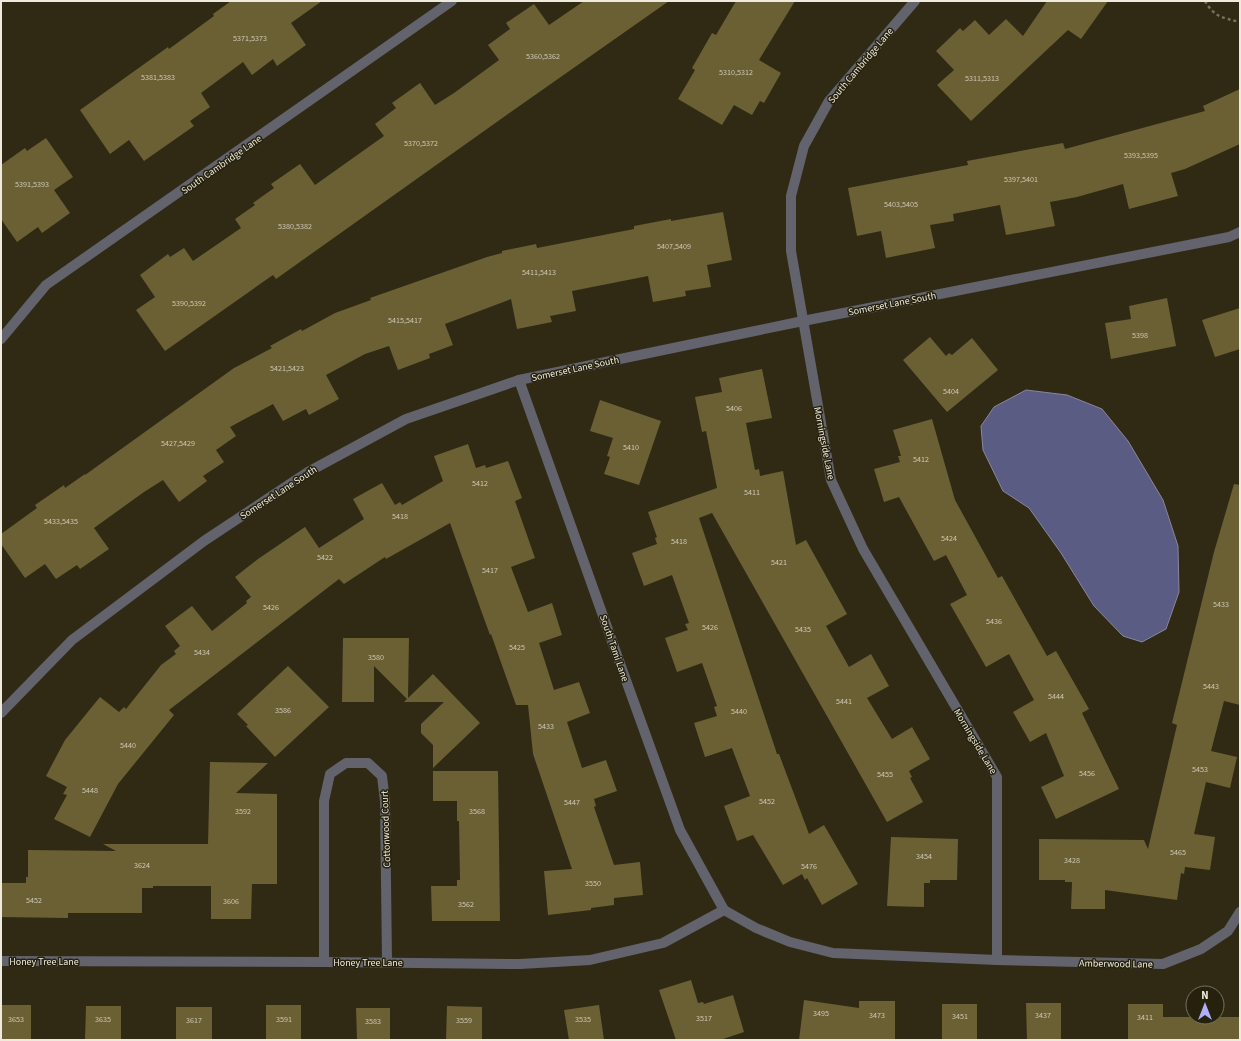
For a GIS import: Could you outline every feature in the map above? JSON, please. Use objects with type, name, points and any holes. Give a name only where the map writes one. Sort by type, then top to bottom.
[{"type":"street","name":"South Cambridge Lane","points":[[1,339],[46,285],[452,1]]},
{"type":"street","name":"South Cambridge Lane","points":[[803,321],[791,252],[791,196],[804,146],[829,101],[915,1]]},
{"type":"street","name":"Somerset Lane South","points":[[1,713],[72,640],[204,540],[308,472],[406,419],[519,380],[803,321],[1229,237],[1240,232]]},
{"type":"street","name":"Morningside Lane","points":[[803,321],[831,480],[863,549],[997,777],[997,960]]},
{"type":"street","name":"South Tami Lane","points":[[519,380],[680,830],[724,910]]},
{"type":"street","name":"Cottonwood Court","points":[[324,962],[324,801],[330,774],[346,763],[368,763],[382,776],[385,801],[387,962]]},
{"type":"street","points":[[724,910],[756,928],[790,942],[833,954],[997,960]]},
{"type":"street","name":"Honey Tree Lane","points":[[1,961],[387,962],[520,964],[590,960],[663,943],[724,910]]},
{"type":"street","name":"Amberwood Lane","points":[[997,960],[1163,964],[1201,949],[1228,931],[1240,912]]},
{"type":"path","points":[[1205,1],[1210,10],[1216,15],[1240,22]]},
{"type":"water","points":[[1026,390],[1067,395],[1102,409],[1128,441],[1163,500],[1178,546],[1179,592],[1166,629],[1142,642],[1123,636],[1094,606],[1061,553],[1029,508],[1003,491],[983,450],[981,426],[994,407]]},
{"type":"building","points":[[231,1],[322,1],[291,23],[306,45],[277,66],[273,59],[252,75],[243,62],[201,93],[210,107],[190,121],[194,126],[144,161],[129,140],[110,154],[80,110],[168,47],[169,49],[214,16],[213,14]]},
{"type":"building","points":[[584,1],[669,1],[276,279],[273,275],[165,351],[136,310],[155,297],[140,275],[168,254],[170,257],[184,248],[193,261],[241,228],[235,219],[255,205],[253,203],[274,188],[271,184],[300,164],[315,185],[384,136],[375,124],[396,108],[392,103],[420,83],[435,105],[454,93],[499,60],[488,45],[510,29],[506,23],[534,4],[549,25]]},
{"type":"building","points":[[736,1],[795,1],[759,60],[781,73],[764,103],[760,101],[752,115],[734,105],[722,125],[678,99],[695,70],[692,68],[712,33],[716,35]]},
{"type":"building","points":[[1047,1],[1108,1],[1081,39],[1068,30],[971,121],[937,85],[954,70],[936,51],[960,28],[963,31],[975,20],[989,35],[1006,19],[1023,36]]},
{"type":"building","points":[[1240,89],[1240,144],[1185,169],[1171,173],[1178,196],[1129,209],[1123,184],[1077,197],[1050,202],[1055,226],[1006,235],[1000,205],[953,214],[954,221],[930,225],[935,248],[886,258],[881,231],[857,236],[848,188],[968,165],[967,161],[1063,143],[1065,149],[1205,111],[1203,106]]},
{"type":"building","points":[[46,138],[73,177],[54,190],[70,213],[42,233],[38,227],[17,242],[1,219],[1,165],[25,148],[27,151]]},
{"type":"building","points":[[723,212],[732,260],[707,265],[711,287],[685,291],[686,296],[653,302],[648,276],[572,291],[576,311],[550,316],[552,322],[517,329],[511,299],[445,324],[453,345],[429,354],[430,358],[398,370],[389,346],[365,354],[326,375],[339,399],[309,415],[306,409],[283,421],[273,404],[230,427],[236,436],[216,450],[224,462],[203,476],[207,481],[179,502],[163,480],[144,492],[94,528],[109,549],[80,569],[77,565],[56,579],[45,564],[25,578],[1,544],[1,534],[37,508],[35,505],[64,485],[65,488],[85,475],[234,368],[272,348],[270,346],[301,329],[302,331],[335,313],[371,300],[370,298],[502,253],[502,251],[536,244],[537,248],[634,229],[634,226]]},
{"type":"building","points":[[1167,298],[1176,346],[1111,359],[1105,323],[1131,319],[1129,306]]},
{"type":"building","points":[[1240,308],[1240,349],[1215,357],[1202,320]]},
{"type":"building","points":[[930,337],[946,356],[949,353],[952,355],[972,338],[998,370],[947,412],[903,360]]},
{"type":"building","points":[[762,369],[772,418],[746,423],[755,470],[759,469],[760,476],[783,471],[796,545],[806,540],[847,614],[826,626],[849,667],[871,654],[889,686],[867,698],[892,739],[912,727],[930,759],[909,771],[912,777],[910,778],[923,802],[887,822],[712,513],[699,518],[777,754],[779,754],[809,834],[824,825],[858,884],[822,905],[807,878],[805,880],[802,874],[783,885],[753,835],[737,841],[724,806],[750,796],[732,748],[705,757],[694,723],[717,716],[714,707],[717,706],[702,663],[677,672],[665,638],[688,630],[685,624],[689,623],[672,575],[644,586],[632,553],[657,544],[655,538],[657,537],[648,512],[717,488],[706,431],[702,432],[695,397],[722,392],[719,378]]},
{"type":"building","points":[[600,400],[661,421],[639,485],[604,474],[610,457],[607,456],[613,438],[590,431]]},
{"type":"building","points":[[932,419],[955,500],[998,578],[1002,576],[1047,656],[1056,651],[1089,709],[1082,713],[1119,789],[1056,819],[1041,787],[1064,776],[1046,733],[1030,742],[1013,712],[1034,700],[1009,654],[986,667],[950,604],[967,595],[946,555],[934,561],[899,497],[884,502],[874,469],[900,462],[898,456],[901,456],[893,430]]},
{"type":"building","points":[[468,444],[476,468],[485,465],[486,468],[508,461],[522,498],[515,501],[535,558],[511,567],[528,612],[552,603],[562,635],[539,643],[554,690],[579,682],[590,713],[567,722],[582,768],[606,760],[617,791],[594,799],[596,806],[594,807],[614,865],[640,862],[643,895],[614,898],[614,905],[591,908],[591,910],[548,915],[544,871],[572,869],[533,754],[528,705],[516,705],[450,523],[386,559],[385,557],[344,584],[339,579],[169,710],[174,715],[118,784],[90,837],[54,819],[67,795],[63,794],[67,787],[46,776],[65,740],[100,697],[119,712],[124,707],[126,709],[161,665],[176,654],[174,651],[180,646],[165,626],[192,606],[212,631],[247,603],[246,601],[251,597],[235,577],[258,559],[305,527],[319,548],[364,519],[353,499],[382,483],[395,505],[400,502],[402,505],[443,481],[434,456]]},
{"type":"building","points":[[1234,484],[1240,485],[1240,705],[1224,701],[1211,751],[1237,757],[1230,788],[1206,782],[1194,834],[1215,837],[1210,870],[1185,867],[1184,874],[1181,873],[1177,900],[1105,890],[1105,909],[1071,909],[1072,882],[1065,882],[1065,880],[1039,880],[1039,839],[1144,840],[1148,849],[1177,725],[1172,723],[1214,552]]},
{"type":"building","points":[[343,638],[409,638],[408,698],[433,674],[480,723],[433,768],[433,745],[421,733],[421,724],[444,702],[404,702],[407,699],[374,666],[374,702],[342,702]]},
{"type":"building","points":[[288,666],[329,707],[275,757],[246,726],[248,725],[237,714]]},
{"type":"building","points":[[210,762],[268,763],[236,793],[277,794],[277,884],[252,884],[251,919],[211,919],[211,886],[153,886],[153,888],[142,888],[142,913],[68,913],[68,918],[1,917],[1,883],[26,883],[26,877],[28,877],[28,850],[116,851],[103,844],[208,844]]},
{"type":"building","points":[[433,771],[498,771],[500,921],[432,921],[431,886],[457,886],[457,880],[460,880],[459,821],[457,821],[457,801],[433,801]]},
{"type":"building","points":[[891,837],[958,839],[957,880],[930,880],[930,883],[924,883],[924,907],[887,906]]},
{"type":"building","points":[[691,980],[698,1003],[703,1002],[704,1004],[733,995],[744,1032],[720,1040],[676,1040],[659,990]]},
{"type":"building","points":[[804,1000],[859,1008],[859,1001],[895,1001],[895,1040],[799,1040]]},
{"type":"building","points":[[1026,1003],[1061,1003],[1061,1040],[1027,1040]]},
{"type":"building","points":[[942,1004],[977,1004],[977,1040],[942,1040]]},
{"type":"building","points":[[1128,1004],[1163,1004],[1163,1017],[1185,1017],[1185,1025],[1225,1025],[1225,1017],[1240,1017],[1240,1040],[1128,1040]]},
{"type":"building","points":[[1,1005],[31,1005],[31,1040],[1,1040]]},
{"type":"building","points":[[266,1005],[301,1005],[301,1040],[266,1040]]},
{"type":"building","points":[[599,1005],[604,1040],[569,1040],[564,1010]]},
{"type":"building","points":[[86,1006],[121,1006],[121,1040],[85,1040]]},
{"type":"building","points":[[447,1006],[482,1007],[482,1040],[446,1040]]},
{"type":"building","points":[[176,1007],[212,1007],[212,1040],[176,1040]]},
{"type":"building","points":[[356,1008],[390,1008],[390,1040],[357,1040]]}]
